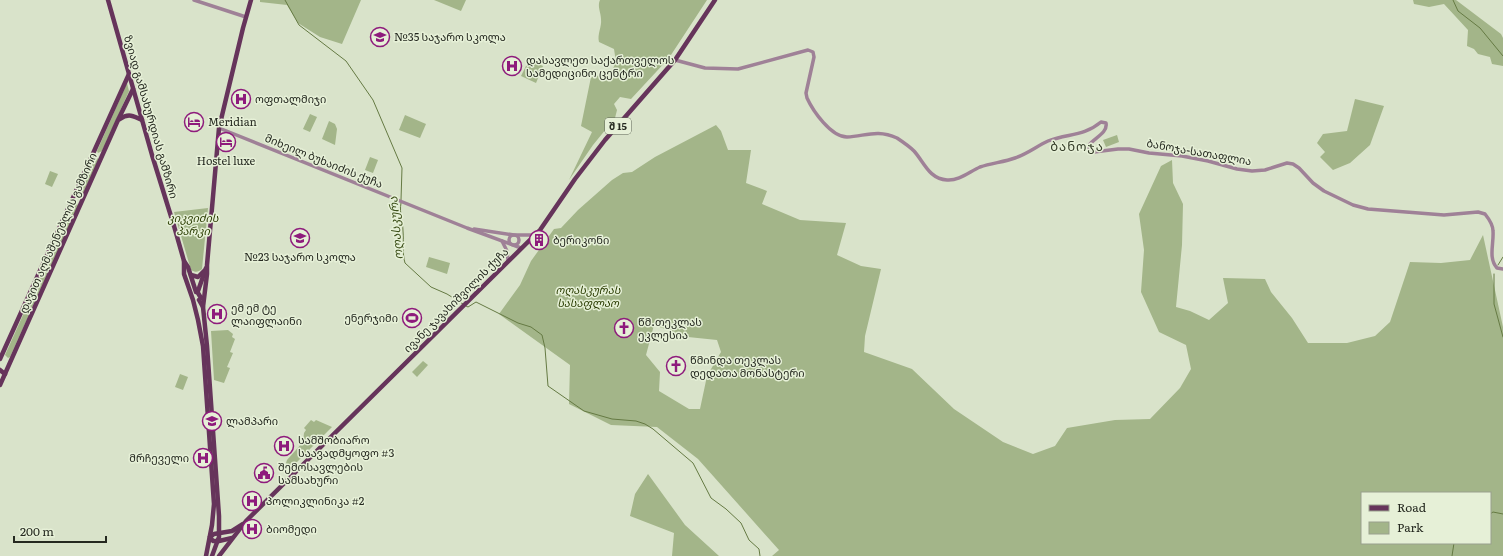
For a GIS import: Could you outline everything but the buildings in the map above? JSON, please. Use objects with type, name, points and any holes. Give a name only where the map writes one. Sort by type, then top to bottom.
[{"type":"main road","name":"ზვიად გამსახურდიას გამზირი","points":[[108,0],[184,261],[184,274],[198,299]]},
{"type":"main road","points":[[206,556],[214,504],[198,299],[205,291],[219,128],[251,0]]},
{"type":"main road","name":"შ 15","points":[[675,60],[715,0]]},
{"type":"main road","name":"ივანე ჯავახიშვილის ქუჩა","points":[[219,556],[245,522],[508,260],[535,235],[605,140],[675,60]]},
{"type":"main road","name":"დავით აღმაშენებლის გამზირი","points":[[1,357],[129,74]]},
{"type":"main road","name":"დავით აღმაშენებლის გამზირი","points":[[0,385],[133,89]]},
{"type":"main road","points":[[118,120],[127,115],[134,116],[142,120]]},
{"type":"main road","points":[[94,150],[96,154],[102,156]]},
{"type":"main road","points":[[73,195],[77,201],[81,201],[83,199]]},
{"type":"main road","name":"ზვიად გამსახურდიას გამზირი","points":[[184,261],[191,275],[198,299]]},
{"type":"main road","points":[[191,275],[198,276],[206,268]]},
{"type":"main road","points":[[206,268],[197,293],[193,294],[198,299],[202,307],[215,456],[219,533],[212,556]]},
{"type":"main road","points":[[1,357],[11,360]]},
{"type":"main road","points":[[0,370],[5,374]]},
{"type":"main road","points":[[210,537],[214,534],[232,531],[245,522]]},
{"type":"main road","points":[[210,537],[213,541],[226,541],[233,538]]},
{"type":"street","points":[[194,0],[246,17]]},
{"type":"street","name":"ბანოჯა-სათაფლია","points":[[675,60],[705,68],[738,69],[808,50],[813,52],[814,57],[806,94],[807,98],[828,128],[836,134],[845,137],[873,132],[891,136],[908,145],[928,170],[935,176],[947,180],[960,177],[982,167],[1017,157],[1048,142],[1087,132],[1101,122],[1106,123],[1107,126],[1106,130],[1089,145],[1091,150],[1094,152],[1129,149],[1149,153],[1182,156],[1252,171],[1265,170],[1287,163],[1293,164],[1324,191],[1353,205],[1368,209],[1444,215],[1478,212],[1485,214],[1493,230],[1493,264],[1497,268],[1503,269]]},
{"type":"street","name":"მიხეილ ბუხაიძის ქუჩა","points":[[219,128],[467,228],[511,244],[523,246]]},
{"type":"street","name":"მიხეილ ბუხაიძის ქუჩა","points":[[467,228],[514,235],[535,235]]},
{"type":"street","points":[[519,239],[516,244],[511,244],[509,241],[509,238],[514,235],[519,239],[523,246]]},
{"type":"street","points":[[502,241],[507,251],[508,260]]},
{"type":"green space","points":[[260,0],[361,0],[342,44],[320,37],[298,23],[287,5],[260,2]]},
{"type":"green space","points":[[434,0],[466,0],[461,11]]},
{"type":"green space","points":[[600,0],[707,0],[669,58],[631,99],[620,97],[614,104],[617,110],[615,118],[593,145],[569,180],[592,132],[581,126],[591,77],[611,73],[616,62],[614,49],[599,42],[601,22],[599,7]]},
{"type":"green space","points":[[1413,0],[1456,0],[1501,34],[1503,38],[1503,66],[1492,64],[1490,57],[1478,54],[1474,49],[1467,46],[1468,30],[1444,4],[1429,7],[1414,4]]},
{"type":"green space","points":[[529,60],[543,66],[536,83],[521,76]]},
{"type":"green space","points":[[127,83],[129,91],[102,151],[98,153],[97,151]]},
{"type":"green space","points":[[1355,99],[1384,106],[1370,145],[1350,163],[1333,170],[1320,157],[1325,152],[1317,143],[1323,134],[1347,131]]},
{"type":"green space","points":[[310,114],[317,117],[310,132],[303,129]]},
{"type":"green space","points":[[405,115],[426,124],[420,138],[399,130]]},
{"type":"green space","points":[[329,121],[335,124],[337,129],[335,145],[322,139]]},
{"type":"green space","name":"ოღასკურას სასაფლაო","points":[[716,125],[721,131],[728,150],[751,150],[746,183],[767,191],[762,204],[800,220],[846,223],[837,255],[861,266],[881,269],[865,336],[864,352],[912,369],[954,409],[1003,442],[1033,454],[1055,446],[1067,428],[1115,420],[1150,419],[1180,388],[1191,369],[1186,345],[1159,332],[1141,292],[1144,250],[1139,214],[1161,166],[1172,160],[1173,183],[1183,204],[1182,245],[1176,307],[1190,311],[1209,320],[1228,303],[1223,278],[1265,279],[1271,292],[1292,318],[1308,343],[1347,343],[1375,336],[1390,322],[1410,262],[1441,263],[1470,260],[1483,235],[1503,327],[1503,556],[772,556],[779,550],[698,459],[657,427],[611,425],[569,404],[570,365],[499,314],[520,285],[531,261],[554,229],[561,228],[578,210],[612,180],[623,173],[632,172],[655,157]],"holes":[[[654,325],[688,337],[717,340],[721,352],[707,376],[700,409],[689,409],[659,391],[660,372],[646,355]]]},
{"type":"green space","points":[[1117,135],[1119,142],[1106,147],[1103,140]]},
{"type":"green space","points":[[93,157],[99,159],[81,198],[79,199],[77,196],[78,193]]},
{"type":"green space","points":[[370,157],[378,160],[373,173],[365,170]]},
{"type":"green space","points":[[50,171],[58,174],[52,187],[45,184]]},
{"type":"green space","points":[[74,202],[77,203],[78,206],[10,357],[8,358],[5,355]]},
{"type":"green space","name":"კიკვიძის პარკი","points":[[208,208],[202,269],[194,272],[191,270],[174,212]]},
{"type":"green space","points":[[429,257],[450,263],[447,274],[426,267]]},
{"type":"green space","points":[[228,330],[233,334],[232,337],[235,339],[230,352],[233,353],[227,367],[230,368],[224,383],[214,380],[211,331]]},
{"type":"green space","points":[[423,361],[428,365],[417,377],[412,372]]},
{"type":"green space","points":[[180,374],[188,377],[183,390],[175,387]]},
{"type":"green space","points":[[311,420],[314,422],[316,420],[332,427],[291,468],[286,463],[287,460],[303,442],[304,433],[306,430],[304,428]]},
{"type":"green space","points":[[648,474],[685,525],[719,556],[672,556],[674,533],[630,516],[635,494]]},
{"type":"waterway","name":"ოღასკურა","points":[[285,0],[299,25],[346,61],[373,100],[402,168],[401,200]]},
{"type":"waterway","points":[[1453,0],[1458,11],[1480,28],[1503,56]]},
{"type":"waterway","name":"ოღასკურა","points":[[401,203],[400,210],[403,228],[403,251],[405,263],[431,287],[447,294],[463,304]]},
{"type":"waterway","points":[[1498,265],[1503,257]]},
{"type":"waterway","points":[[1494,274],[1494,304],[1503,337]]},
{"type":"waterway","name":"ოღასკურა","points":[[466,306],[468,307],[476,302],[518,323],[531,327],[542,335],[545,348],[548,386],[584,411],[612,419],[636,421],[645,424],[693,463],[711,498],[741,523],[749,540],[759,549],[760,556]]},
{"type":"waterway","points":[[1491,513],[1493,512],[1503,514]]},
{"type":"waterway","points":[[1452,556],[1454,544]]},
{"type":"place","name":"№35 საჯარო სკოლა","points":[[380,37]]},
{"type":"place","name":"დასავლეთ საქართველოს სამედიცინო ცენტრი","points":[[512,66]]},
{"type":"place","name":"ოფთალმიჯი","points":[[241,99]]},
{"type":"place","name":"Meridian","points":[[194,122]]},
{"type":"place","name":"Hostel luxe","points":[[226,142]]},
{"type":"place","name":"№23 საჯარო სკოლა","points":[[300,238]]},
{"type":"place","name":"ბერიკონი","points":[[539,240]]},
{"type":"place","name":"ემ ემ ტე ლაიფლაინი","points":[[217,314]]},
{"type":"place","name":"ენერჯიმი","points":[[412,318]]},
{"type":"place","name":"წმ.თეკლას ეკლესია","points":[[624,328]]},
{"type":"place","name":"წმინდა თეკლას დედათა მონასტერი","points":[[676,366]]},
{"type":"place","name":"ლამპარი","points":[[212,421]]},
{"type":"place","name":"სამშობიარო საავადმყოფო #3","points":[[284,446]]},
{"type":"place","name":"მრჩეველი","points":[[203,458]]},
{"type":"place","name":"შემოსავლების სამსახური","points":[[264,473]]},
{"type":"place","name":"პოლიკლინიკა #2","points":[[252,501]]},
{"type":"place","name":"ბიომედი","points":[[252,529]]},
{"type":"district","name":"ბანოჯა","points":[[1077,146]]}]
